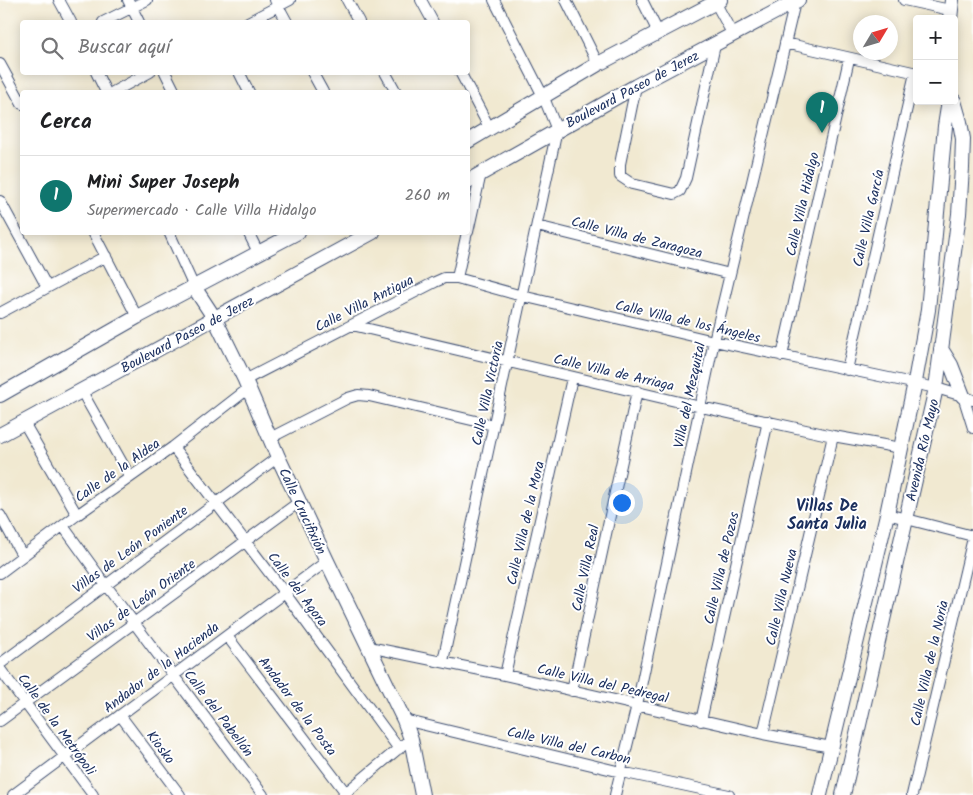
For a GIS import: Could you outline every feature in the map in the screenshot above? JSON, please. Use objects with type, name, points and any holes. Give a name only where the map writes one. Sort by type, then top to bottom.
[{"type":"street","points":[[59,0],[70,20]]},
{"type":"street","points":[[106,20],[130,4],[147,0]]},
{"type":"street","points":[[251,20],[276,3],[290,0]]},
{"type":"street","points":[[347,0],[358,20]]},
{"type":"street","points":[[421,0],[432,20]]},
{"type":"street","points":[[494,0],[544,98],[557,130]]},
{"type":"street","points":[[566,0],[598,64]]},
{"type":"street","points":[[642,0],[658,32]]},
{"type":"street","points":[[904,0],[951,10]]},
{"type":"street","points":[[470,140],[544,98],[598,64],[717,1],[733,35]]},
{"type":"street","name":"Boulevard Paseo de Jerez","points":[[470,179],[636,86],[797,1]]},
{"type":"street","name":"Villa del Mezquital","points":[[615,795],[637,705],[714,341],[785,43],[797,1]]},
{"type":"street","points":[[276,3],[285,20]]},
{"type":"street","points":[[130,4],[138,20]]},
{"type":"street","points":[[785,43],[913,72]]},
{"type":"street","points":[[636,86],[620,164],[620,176],[632,184],[674,194],[680,191],[686,178],[715,45]]},
{"type":"street","name":"Calle Villa Hidalgo","points":[[782,356],[850,59]]},
{"type":"street","points":[[0,64],[20,100]]},
{"type":"street","points":[[98,75],[105,90]]},
{"type":"street","points":[[117,90],[144,75]]},
{"type":"street","points":[[166,75],[174,90]]},
{"type":"street","points":[[240,75],[248,90]]},
{"type":"street","points":[[314,75],[322,90]]},
{"type":"street","points":[[387,75],[395,90]]},
{"type":"street","points":[[462,75],[469,90]]},
{"type":"street","name":"Calle Villa García","points":[[848,370],[913,86]]},
{"type":"street","points":[[470,91],[490,129]]},
{"type":"street","name":"Avenida Río Mayo","points":[[820,795],[887,514],[915,385],[928,310],[948,105]]},
{"type":"street","name":"Avenida Río Mayo","points":[[843,795],[936,388],[959,214],[963,139],[955,105]]},
{"type":"street","name":"Calle Villa Victoria","points":[[443,661],[557,130]]},
{"type":"street","points":[[470,223],[481,173]]},
{"type":"street","points":[[0,201],[47,287]]},
{"type":"street","name":"Calle Villa de Zaragoza","points":[[537,226],[730,274]]},
{"type":"street","points":[[95,235],[137,317]]},
{"type":"street","name":"Calle Crucifixión","points":[[170,235],[194,287],[215,320],[247,384],[299,502],[404,720],[411,739],[422,795]]},
{"type":"street","points":[[250,235],[259,254]]},
{"type":"street","points":[[0,395],[137,317],[293,235]]},
{"type":"street","name":"Boulevard Paseo de Jerez","points":[[0,435],[80,390],[215,320],[368,235]]},
{"type":"street","points":[[457,278],[467,235]]},
{"type":"street","points":[[0,313],[106,256]]},
{"type":"street","name":"Calle Villa Antigua","points":[[247,384],[352,325],[435,282],[444,278],[457,278]]},
{"type":"street","name":"Calle Villa de los Ángeles","points":[[457,278],[522,296],[714,341],[936,388],[968,398]]},
{"type":"street","name":"Calle Villa de Arriaga","points":[[352,325],[701,407],[833,436],[901,448]]},
{"type":"street","points":[[941,349],[968,398],[973,428]]},
{"type":"street","name":"Calle Villa de la Mora","points":[[505,675],[572,378]]},
{"type":"street","name":"Calle de la Aldea","points":[[0,573],[22,555],[173,447],[247,384]]},
{"type":"street","points":[[80,390],[130,477]]},
{"type":"street","name":"Calle Villa Real","points":[[572,691],[638,392]]},
{"type":"street","points":[[270,438],[348,398],[358,395],[494,425]]},
{"type":"street","points":[[23,421],[77,516]]},
{"type":"street","name":"Calle Villa de Pozos","points":[[701,720],[768,421]]},
{"type":"street","name":"Calle Villa Nueva","points":[[763,734],[833,436]]},
{"type":"street","name":"Calle del Agora","points":[[173,447],[284,592],[399,749]]},
{"type":"street","name":"Villas de León Poniente","points":[[0,664],[278,457]]},
{"type":"street","name":"Villas de León Oriente","points":[[0,721],[299,502]]},
{"type":"street","points":[[887,514],[973,537]]},
{"type":"street","points":[[0,515],[22,555]]},
{"type":"street","name":"Calle del Pabellón","points":[[63,526],[264,795]]},
{"type":"street","name":"Calle Villa de la Noria","points":[[912,795],[973,537]]},
{"type":"street","name":"Andador de la Hacienda","points":[[13,795],[327,561]]},
{"type":"street","name":"Andador de la Posta","points":[[227,636],[345,794]]},
{"type":"street","name":"Calle Villa del Pedregal","points":[[369,646],[763,734],[831,747]]},
{"type":"street","name":"Calle de la Metrópoli","points":[[0,669],[93,795]]},
{"type":"street","name":"Kiosko","points":[[120,715],[180,795]]},
{"type":"street","name":"Calle Villa del Carbon","points":[[404,720],[621,772],[729,795]]},
{"type":"street","points":[[345,794],[411,739]]},
{"type":"place","name":"Mini Super Joseph","points":[[822,133]]},
{"type":"district","name":"Villas De Santa Julia","points":[[827,514]]}]
